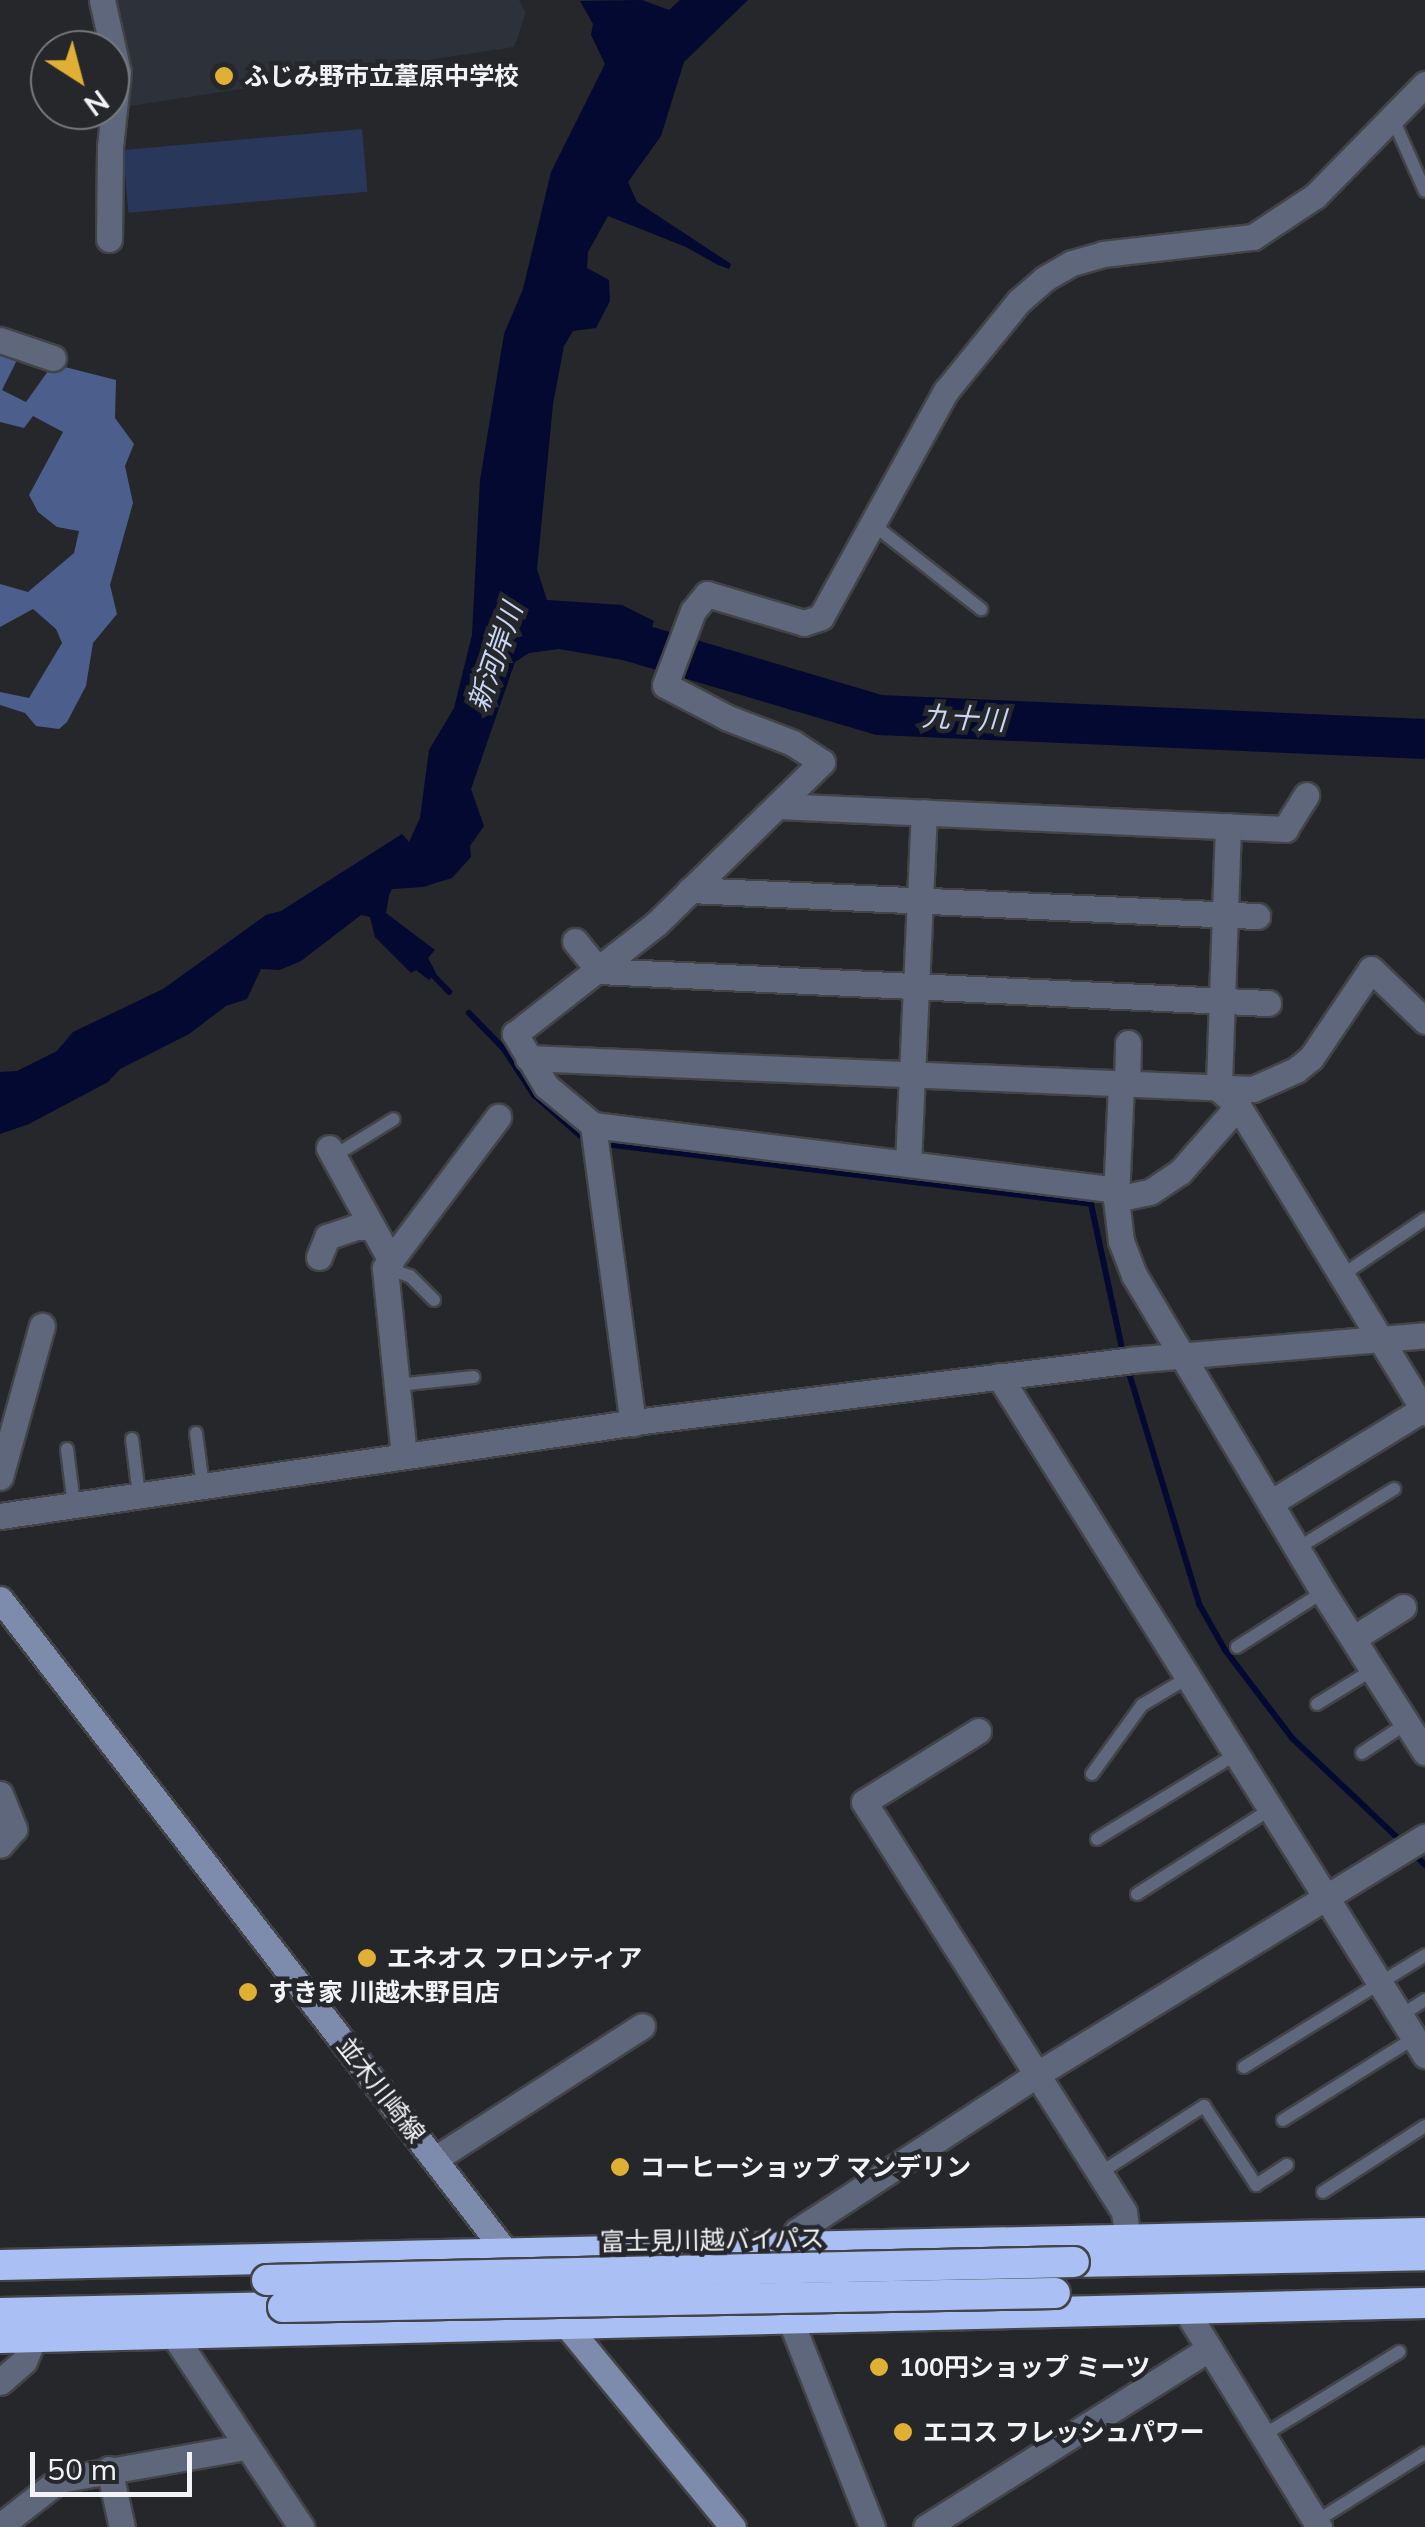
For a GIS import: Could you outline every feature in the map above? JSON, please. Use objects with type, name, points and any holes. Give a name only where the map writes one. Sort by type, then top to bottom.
[{"type":"highway","points":[[0,2265],[1425,2233]]},
{"type":"highway","name":"富士見川越バイパス","points":[[0,2313],[275,2294],[1074,2262],[1425,2254]]},
{"type":"highway","name":"富士見川越バイパス","points":[[0,2286],[275,2294],[1054,2293],[1425,2283]]},
{"type":"highway","points":[[0,2338],[1425,2303]]},
{"type":"main road","name":"並木川崎線","points":[[0,1599],[506,2252],[733,2527]]},
{"type":"street","points":[[102,0],[118,72],[110,147],[110,239]]},
{"type":"street","points":[[1229,1097],[1180,1172],[1150,1192],[1117,1194],[908,1163],[593,1125],[546,1086],[515,1034],[600,971],[822,762],[793,743],[728,718],[665,685],[693,610],[706,594],[814,622],[821,617],[875,526],[908,456],[946,391],[1019,301],[1072,262],[1103,254],[1253,237],[1315,196],[1425,84]]},
{"type":"street","points":[[0,340],[53,358]]},
{"type":"street","points":[[777,806],[1285,829],[1306,795]]},
{"type":"street","points":[[908,1163],[924,812]]},
{"type":"street","points":[[1228,826],[1223,1002],[1229,1097],[1424,1410],[1272,1502]]},
{"type":"street","points":[[690,890],[1258,916]]},
{"type":"street","points":[[575,941],[600,971],[1268,1004]]},
{"type":"street","points":[[528,1058],[1124,1085],[1229,1097],[1296,1070],[1310,1058],[1371,969],[1425,1020]]},
{"type":"street","points":[[1128,1043],[1117,1194],[1121,1241],[1134,1275],[1323,1592],[1374,1669],[1416,1718],[1425,1752]]},
{"type":"street","points":[[388,1264],[498,1118]]},
{"type":"street","points":[[593,1125],[632,1423]]},
{"type":"street","points":[[332,1152],[388,1264],[404,1456]]},
{"type":"street","points":[[319,1257],[327,1237],[340,1230],[372,1227]]},
{"type":"street","points":[[0,1477],[11,1394],[42,1326]]},
{"type":"street","points":[[0,1516],[632,1423],[1000,1376],[1425,1334]]},
{"type":"street","points":[[1000,1376],[1420,2046]]},
{"type":"street","points":[[1354,1638],[1403,1607]]},
{"type":"street","points":[[978,1731],[864,1802],[1124,2212],[1128,2240]]},
{"type":"street","points":[[0,1794],[14,1829],[0,1845]]},
{"type":"street","points":[[788,2247],[797,2231],[1036,2076],[1425,1837]]},
{"type":"street","points":[[434,2159],[642,2026]]},
{"type":"street","points":[[1184,2309],[1317,2524]]},
{"type":"street","points":[[790,2319],[872,2527]]},
{"type":"street","points":[[174,2334],[301,2527]]},
{"type":"street","points":[[0,2382],[24,2361],[34,2336]]},
{"type":"street","points":[[926,2527],[1209,2349]]},
{"type":"street","points":[[0,2526],[59,2480],[246,2448]]},
{"type":"street","points":[[109,2470],[122,2527]]},
{"type":"lane","points":[[1391,115],[1425,191]]},
{"type":"lane","points":[[875,526],[981,609]]},
{"type":"lane","points":[[332,1152],[394,1119]]},
{"type":"lane","points":[[1341,1276],[1425,1219]]},
{"type":"lane","points":[[388,1264],[410,1276],[434,1300]]},
{"type":"lane","points":[[397,1384],[474,1377]]},
{"type":"lane","points":[[196,1433],[204,1486]]},
{"type":"lane","points":[[132,1439],[139,1495]]},
{"type":"lane","points":[[67,1450],[74,1505]]},
{"type":"lane","points":[[1298,1548],[1394,1489]]},
{"type":"lane","points":[[1237,1646],[1323,1592]]},
{"type":"lane","points":[[1317,1704],[1374,1669]]},
{"type":"lane","points":[[1092,1774],[1142,1706],[1189,1677]]},
{"type":"lane","points":[[1362,1753],[1416,1718]]},
{"type":"lane","points":[[1097,1839],[1236,1754]]},
{"type":"lane","points":[[1137,1894],[1270,1809]]},
{"type":"lane","points":[[1244,2067],[1425,1955]]},
{"type":"lane","points":[[1400,2016],[1425,2000]]},
{"type":"lane","points":[[1282,2120],[1420,2046]]},
{"type":"lane","points":[[1100,2174],[1204,2106],[1256,2184],[1287,2165]]},
{"type":"lane","points":[[1324,2192],[1425,2126]]},
{"type":"lane","points":[[1262,2436],[1399,2352]]},
{"type":"lane","points":[[1317,2524],[1425,2454]]},
{"type":"shaded area","name":"ふじみ野市立葦原中学校","points":[[114,0],[519,0],[526,13],[514,47],[130,106],[130,30],[119,30]]},
{"type":"shaded area","points":[[362,129],[367,192],[128,213],[123,150]]},
{"type":"shaded area","points":[[0,342],[19,356],[2,390],[26,402],[53,364],[116,380],[115,418],[134,444],[125,466],[133,503],[110,585],[117,614],[93,643],[86,686],[67,722],[59,729],[36,726],[25,713],[0,705],[0,692],[29,698],[62,643],[56,629],[33,609],[0,627],[0,584],[28,592],[74,553],[79,531],[57,527],[38,512],[29,495],[63,432],[33,416],[24,428],[0,422]]},
{"type":"water","name":"新河岸川","points":[[642,0],[669,10],[680,0],[748,0],[684,62],[661,136],[628,182],[637,202],[731,264],[729,269],[608,216],[588,252],[587,268],[609,280],[610,301],[596,328],[573,331],[564,346],[553,404],[537,569],[547,600],[622,605],[654,621],[640,663],[559,649],[529,653],[515,662],[471,789],[484,826],[470,846],[471,857],[452,878],[423,887],[392,889],[389,895],[386,913],[435,950],[428,958],[436,973],[429,980],[416,970],[411,973],[375,937],[370,917],[361,915],[301,961],[280,970],[261,969],[247,999],[226,1006],[189,1034],[120,1069],[108,1082],[29,1124],[0,1134],[0,1072],[17,1071],[57,1051],[73,1032],[163,989],[266,915],[281,911],[402,834],[409,842],[420,818],[429,750],[454,708],[472,635],[480,480],[504,334],[523,289],[551,172],[605,64],[591,35],[593,24],[580,1]]},
{"type":"waterway","name":"九十川","points":[[592,630],[879,715],[1425,739]]},
{"type":"waterway","points":[[429,971],[449,992]]},
{"type":"waterway","points":[[469,1013],[504,1049],[534,1095],[582,1137]]},
{"type":"waterway","points":[[605,1144],[1091,1204],[1122,1348]]},
{"type":"waterway","points":[[1129,1373],[1199,1604],[1225,1650],[1292,1738],[1403,1843]]},
{"type":"waterway","points":[[1412,1852],[1425,1865]]},
{"type":"place","name":"ふじみ野市立葦原中学校","points":[[224,76]]},
{"type":"place","name":"エネオス フロンティア","points":[[367,1958]]},
{"type":"place","name":"すき家 川越木野目店","points":[[248,1992]]},
{"type":"place","name":"コーヒーショップ マンデリン","points":[[620,2167]]},
{"type":"place","name":"100円ショップ ミーツ","points":[[879,2367]]},
{"type":"place","name":"エコス フレッシュパワー","points":[[903,2432]]}]
